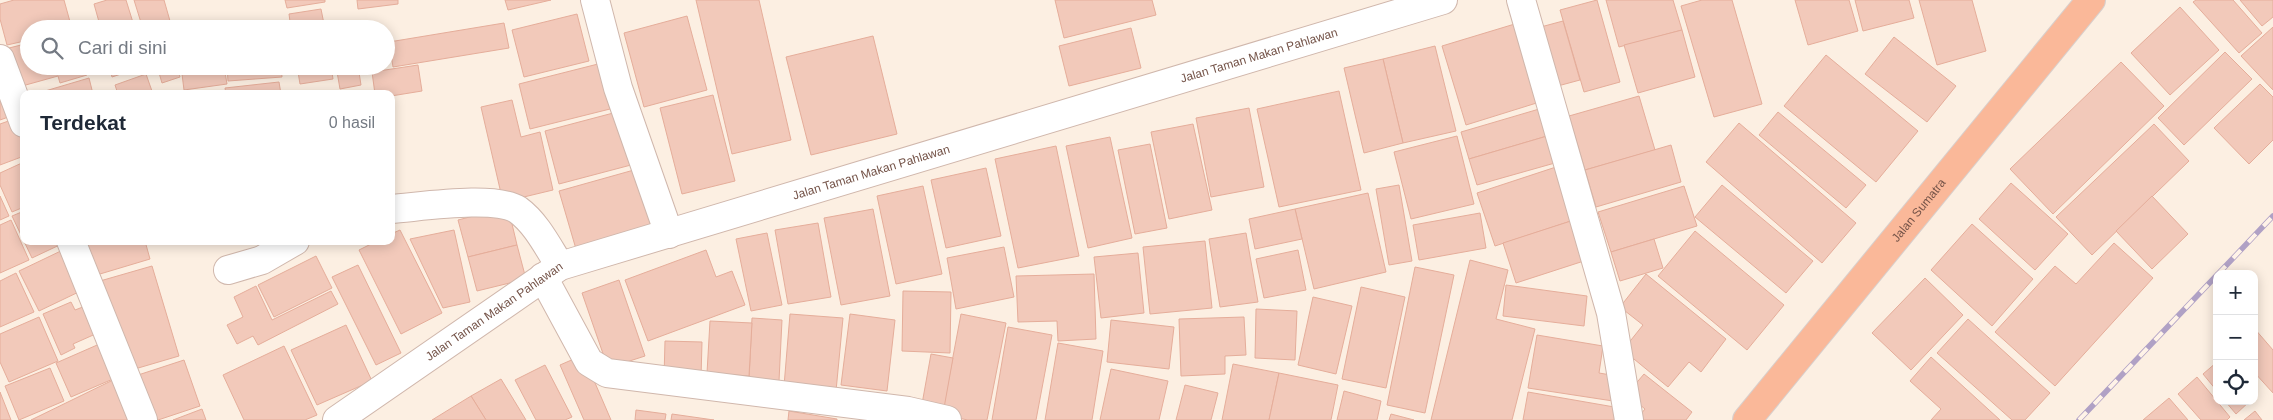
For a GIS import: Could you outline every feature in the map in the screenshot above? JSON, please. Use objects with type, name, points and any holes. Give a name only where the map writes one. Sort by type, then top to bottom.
[{"type":"highway","name":"Jalan Sumatra","points":[[1747,420],[2091,0]]},
{"type":"street","points":[[594,0],[618,88],[669,234]]},
{"type":"street","name":"Jalan Taman Makan Pahlawan","points":[[337,420],[552,271],[1444,0]]},
{"type":"street","points":[[1521,0],[1611,313],[1629,420]]},
{"type":"street","points":[[0,59],[20,112]]},
{"type":"street","points":[[395,209],[470,202],[509,205],[530,221],[589,362],[607,374],[908,411],[947,420]]},
{"type":"street","points":[[73,245],[143,420]]},
{"type":"street","points":[[228,270],[262,260],[288,245]]},
{"type":"building","points":[[14,0],[64,0],[70,20],[20,20],[20,42],[7,45],[0,19],[0,4]]},
{"type":"building","points":[[107,0],[126,0],[132,20],[98,20],[94,4]]},
{"type":"building","points":[[134,0],[164,0],[170,20],[140,20]]},
{"type":"building","points":[[285,0],[325,0],[325,2],[287,8]]},
{"type":"building","points":[[357,0],[398,0],[398,4],[358,9]]},
{"type":"building","points":[[505,0],[551,0],[508,10]]},
{"type":"building","points":[[696,0],[759,0],[791,140],[732,154]]},
{"type":"building","points":[[1055,0],[1152,0],[1156,15],[1064,38]]},
{"type":"building","points":[[1597,0],[1620,82],[1584,92],[1560,10]]},
{"type":"building","points":[[1606,0],[1673,0],[1682,30],[1619,47]]},
{"type":"building","points":[[1702,0],[1732,0],[1762,104],[1714,117],[1681,6]]},
{"type":"building","points":[[1795,0],[1849,0],[1858,31],[1808,45]]},
{"type":"building","points":[[1855,0],[1909,0],[1914,18],[1863,31]]},
{"type":"building","points":[[1919,0],[1972,0],[1986,51],[1937,65]]},
{"type":"building","points":[[2196,0],[2233,0],[2262,33],[2239,53],[2193,2]]},
{"type":"building","points":[[2240,0],[2273,0],[2273,17],[2262,26]]},
{"type":"building","points":[[2180,7],[2219,50],[2170,95],[2131,53]]},
{"type":"building","points":[[321,9],[323,20],[290,20],[289,14]]},
{"type":"building","points":[[577,14],[589,61],[524,77],[512,30]]},
{"type":"building","points":[[687,16],[707,90],[644,107],[624,33]]},
{"type":"building","points":[[1563,21],[1580,80],[1554,87],[1537,28]]},
{"type":"building","points":[[504,23],[509,48],[395,67],[395,41]]},
{"type":"building","points":[[1518,23],[1543,101],[1466,125],[1442,46]]},
{"type":"building","points":[[2273,27],[2273,90],[2241,56]]},
{"type":"building","points":[[1131,28],[1141,68],[1069,86],[1059,46]]},
{"type":"building","points":[[1682,30],[1695,77],[1638,93],[1624,45]]},
{"type":"building","points":[[873,36],[897,134],[811,155],[786,57]]},
{"type":"building","points":[[1894,37],[1956,86],[1927,122],[1865,74]]},
{"type":"building","points":[[20,45],[20,75],[87,75],[60,83],[58,76],[15,88],[5,49]]},
{"type":"building","points":[[1435,46],[1456,131],[1403,143],[1383,59]]},
{"type":"building","points":[[2225,52],[2252,79],[2184,145],[2158,118]]},
{"type":"building","points":[[1826,55],[1918,131],[1876,182],[1784,106]]},
{"type":"building","points":[[1383,59],[1403,143],[1364,153],[1344,68]]},
{"type":"building","points":[[2121,62],[2164,106],[2053,214],[2010,169]]},
{"type":"building","points":[[598,64],[610,109],[530,129],[519,84]]},
{"type":"building","points":[[418,65],[422,91],[395,95],[395,90],[374,90],[372,75],[395,75],[395,68]]},
{"type":"building","points":[[146,75],[152,90],[117,90],[115,85]]},
{"type":"building","points":[[160,75],[179,75],[180,77],[162,83]]},
{"type":"building","points":[[182,75],[226,75],[227,84],[184,90]]},
{"type":"building","points":[[228,75],[282,75],[282,77],[228,81]]},
{"type":"building","points":[[298,75],[332,75],[333,79],[300,84]]},
{"type":"building","points":[[338,75],[359,75],[361,85],[340,89]]},
{"type":"building","points":[[89,78],[92,90],[48,90]]},
{"type":"building","points":[[279,82],[280,90],[225,90],[225,88]]},
{"type":"building","points":[[2260,84],[2273,97],[2273,140],[2249,164],[2214,128]]},
{"type":"building","points":[[0,91],[14,115],[0,120]]},
{"type":"building","points":[[1339,91],[1361,190],[1279,207],[1257,109]]},
{"type":"building","points":[[713,95],[735,181],[682,194],[660,108]]},
{"type":"building","points":[[1639,96],[1655,150],[1585,170],[1569,116]]},
{"type":"building","points":[[512,100],[521,137],[540,132],[553,190],[503,202],[481,107]]},
{"type":"building","points":[[1546,107],[1554,134],[1469,159],[1461,132]]},
{"type":"building","points":[[1249,108],[1264,187],[1211,197],[1196,118]]},
{"type":"building","points":[[617,112],[631,165],[559,184],[545,131]]},
{"type":"building","points":[[1778,112],[1866,185],[1846,208],[1759,135]]},
{"type":"building","points":[[17,118],[20,127],[20,158],[0,165],[0,124]]},
{"type":"building","points":[[1739,123],[1856,223],[1822,263],[1706,162]]},
{"type":"building","points":[[1193,124],[1212,210],[1169,219],[1151,132]]},
{"type":"building","points":[[2154,124],[2189,161],[2092,255],[2056,217]]},
{"type":"building","points":[[1554,134],[1562,161],[1477,185],[1469,159]]},
{"type":"building","points":[[1457,136],[1474,204],[1411,219],[1394,152]]},
{"type":"building","points":[[1110,137],[1132,238],[1088,248],[1066,146]]},
{"type":"building","points":[[1150,144],[1167,228],[1135,234],[1118,150]]},
{"type":"building","points":[[1671,145],[1681,182],[1596,207],[1585,170]]},
{"type":"building","points":[[1056,146],[1079,256],[1018,268],[995,159]]},
{"type":"building","points":[[20,164],[20,209],[12,212],[0,185],[0,173]]},
{"type":"building","points":[[1559,166],[1577,219],[1495,246],[1477,193]]},
{"type":"building","points":[[641,168],[658,226],[576,249],[559,191]]},
{"type":"building","points":[[986,168],[1001,236],[946,248],[931,180]]},
{"type":"building","points":[[2011,183],[2068,234],[2035,270],[1979,219]]},
{"type":"building","points":[[1399,185],[1412,261],[1389,265],[1376,189]]},
{"type":"building","points":[[1722,185],[1813,261],[1786,293],[1695,217]]},
{"type":"building","points":[[923,186],[942,274],[896,284],[877,196]]},
{"type":"building","points":[[1684,186],[1697,226],[1611,252],[1598,212]]},
{"type":"building","points":[[1368,193],[1386,272],[1314,289],[1295,209]]},
{"type":"building","points":[[0,196],[9,216],[0,220]]},
{"type":"building","points":[[2152,196],[2188,234],[2152,269],[2116,231]]},
{"type":"building","points":[[508,207],[517,245],[468,257],[458,220]]},
{"type":"building","points":[[873,209],[890,296],[841,305],[824,218]]},
{"type":"building","points":[[1295,209],[1302,239],[1255,249],[1249,219]]},
{"type":"building","points":[[20,213],[20,233],[12,216]]},
{"type":"building","points":[[1480,213],[1486,248],[1419,260],[1413,225]]},
{"type":"building","points":[[1577,219],[1590,259],[1516,283],[1503,243]]},
{"type":"building","points":[[11,220],[20,240],[20,245],[22,245],[29,260],[0,273],[0,225]]},
{"type":"building","points":[[818,223],[831,297],[788,304],[775,230]]},
{"type":"building","points":[[1972,224],[2033,279],[1992,326],[1931,270]]},
{"type":"building","points":[[400,230],[442,313],[401,334],[359,250],[369,245],[395,245],[395,232]]},
{"type":"building","points":[[454,230],[470,302],[443,308],[410,239]]},
{"type":"building","points":[[1695,231],[1784,305],[1747,350],[1658,276]]},
{"type":"building","points":[[767,233],[782,305],[751,311],[736,239]]},
{"type":"building","points":[[1246,233],[1258,302],[1220,307],[1209,239]]},
{"type":"building","points":[[1654,239],[1663,268],[1620,281],[1611,252]]},
{"type":"building","points":[[1205,241],[1212,308],[1150,314],[1143,247]]},
{"type":"building","points":[[2114,243],[2153,278],[2055,386],[1995,332],[2055,266],[2076,284]]},
{"type":"building","points":[[26,245],[60,245],[32,258]]},
{"type":"building","points":[[80,245],[146,245],[150,259],[90,277]]},
{"type":"building","points":[[517,245],[526,279],[477,291],[468,257]]},
{"type":"building","points":[[1004,247],[1014,297],[956,309],[947,258]]},
{"type":"building","points":[[67,248],[87,288],[39,311],[19,271]]},
{"type":"building","points":[[706,250],[716,277],[732,271],[745,305],[648,341],[625,280]]},
{"type":"building","points":[[1298,250],[1306,290],[1264,298],[1256,259]]},
{"type":"building","points":[[1138,253],[1144,313],[1101,318],[1094,257]]},
{"type":"building","points":[[316,256],[332,288],[274,317],[258,285]]},
{"type":"building","points":[[1470,260],[1508,270],[1496,319],[1535,329],[1512,420],[1431,420]]},
{"type":"building","points":[[358,265],[401,353],[376,365],[332,277]]},
{"type":"building","points":[[152,266],[179,356],[128,371],[100,281]]},
{"type":"building","points":[[1415,267],[1454,275],[1425,413],[1387,405]]},
{"type":"building","points":[[16,273],[34,312],[0,327],[0,281]]},
{"type":"building","points":[[1094,274],[1096,339],[1058,341],[1057,321],[1018,322],[1016,276]]},
{"type":"building","points":[[1646,274],[1726,339],[1701,372],[1689,362],[1668,387],[1623,350],[1643,325],[1620,307]]},
{"type":"building","points":[[1925,278],[1963,315],[1911,370],[1872,333]]},
{"type":"building","points":[[619,280],[645,356],[608,368],[582,293]]},
{"type":"building","points":[[1506,285],[1587,296],[1584,326],[1503,316]]},
{"type":"building","points":[[256,286],[272,320],[331,291],[338,304],[258,345],[253,336],[237,344],[227,325],[243,317],[234,297]]},
{"type":"building","points":[[1361,287],[1405,297],[1386,388],[1342,379]]},
{"type":"building","points":[[903,291],[951,292],[950,353],[902,351]]},
{"type":"building","points":[[1313,297],[1352,306],[1336,374],[1298,365]]},
{"type":"building","points":[[71,302],[75,310],[88,305],[100,332],[73,344],[75,348],[61,355],[43,314]]},
{"type":"building","points":[[1256,309],[1297,311],[1295,360],[1255,358]]},
{"type":"building","points":[[790,314],[843,318],[836,391],[784,386]]},
{"type":"building","points":[[850,314],[895,320],[887,391],[841,385]]},
{"type":"building","points":[[961,314],[1006,323],[987,420],[968,420],[942,415]]},
{"type":"building","points":[[39,317],[58,361],[9,382],[0,362],[0,334]]},
{"type":"building","points":[[1244,317],[1246,355],[1225,356],[1225,374],[1181,376],[1179,319]]},
{"type":"building","points":[[752,318],[782,320],[779,381],[749,380]]},
{"type":"building","points":[[1968,319],[2050,393],[2025,420],[2012,420],[1937,353]]},
{"type":"building","points":[[1111,320],[1174,327],[1169,369],[1107,362]]},
{"type":"building","points":[[710,321],[752,323],[749,376],[707,373]]},
{"type":"building","points":[[346,325],[372,381],[317,405],[291,350]]},
{"type":"building","points":[[1008,327],[1052,335],[1036,420],[992,420]]},
{"type":"building","points":[[2258,333],[2273,350],[2273,393],[2258,376]]},
{"type":"building","points":[[1537,335],[1603,346],[1599,373],[1617,376],[1613,401],[1528,388]]},
{"type":"building","points":[[665,341],[702,342],[701,378],[664,377]]},
{"type":"building","points":[[104,342],[120,376],[71,397],[56,363]]},
{"type":"building","points":[[1058,343],[1103,351],[1092,420],[1045,420]]},
{"type":"building","points":[[284,346],[317,415],[305,420],[244,420],[223,375]]},
{"type":"building","points":[[931,354],[953,358],[944,408],[922,404]]},
{"type":"building","points":[[583,355],[611,420],[584,420],[560,365]]},
{"type":"building","points":[[1931,357],[2000,420],[1931,420],[1941,409],[1910,381]]},
{"type":"building","points":[[184,360],[200,406],[158,420],[147,420],[132,377]]},
{"type":"building","points":[[1233,364],[1279,373],[1269,420],[1222,420]]},
{"type":"building","points":[[545,365],[572,417],[565,420],[536,420],[515,380]]},
{"type":"building","points":[[2213,365],[2213,386],[2203,374]]},
{"type":"building","points":[[50,368],[64,401],[19,420],[5,386]]},
{"type":"building","points":[[1111,369],[1168,381],[1159,420],[1100,420]]},
{"type":"building","points":[[1279,373],[1338,385],[1331,420],[1269,420]]},
{"type":"building","points":[[1644,374],[1692,412],[1686,420],[1636,420],[1645,409],[1627,394]]},
{"type":"building","points":[[2197,377],[2213,396],[2213,405],[2220,405],[2230,417],[2227,420],[2201,420],[2178,394]]},
{"type":"building","points":[[501,379],[526,420],[486,420],[471,396]]},
{"type":"building","points":[[113,380],[132,420],[31,420]]},
{"type":"building","points":[[1185,385],[1218,393],[1211,420],[1176,420]]},
{"type":"building","points":[[1344,391],[1381,401],[1377,420],[1337,420]]},
{"type":"building","points":[[0,392],[11,420],[0,420]]},
{"type":"building","points":[[1528,392],[1620,408],[1618,420],[1523,420]]},
{"type":"building","points":[[471,396],[486,420],[432,420]]},
{"type":"building","points":[[2169,398],[2188,420],[2143,420]]},
{"type":"building","points":[[2228,405],[2246,405],[2236,414]]},
{"type":"building","points":[[202,409],[206,420],[173,420]]},
{"type":"building","points":[[636,410],[666,414],[665,420],[635,420]]},
{"type":"building","points":[[789,411],[837,419],[837,420],[788,420]]},
{"type":"building","points":[[2255,411],[2262,420],[2244,420]]},
{"type":"building","points":[[672,414],[714,420],[671,420]]},
{"type":"building","points":[[1391,414],[1414,420],[1389,420]]},
{"type":"railway","points":[[2222,270],[2273,216]]},
{"type":"railway","points":[[2079,420],[2213,279]]}]
